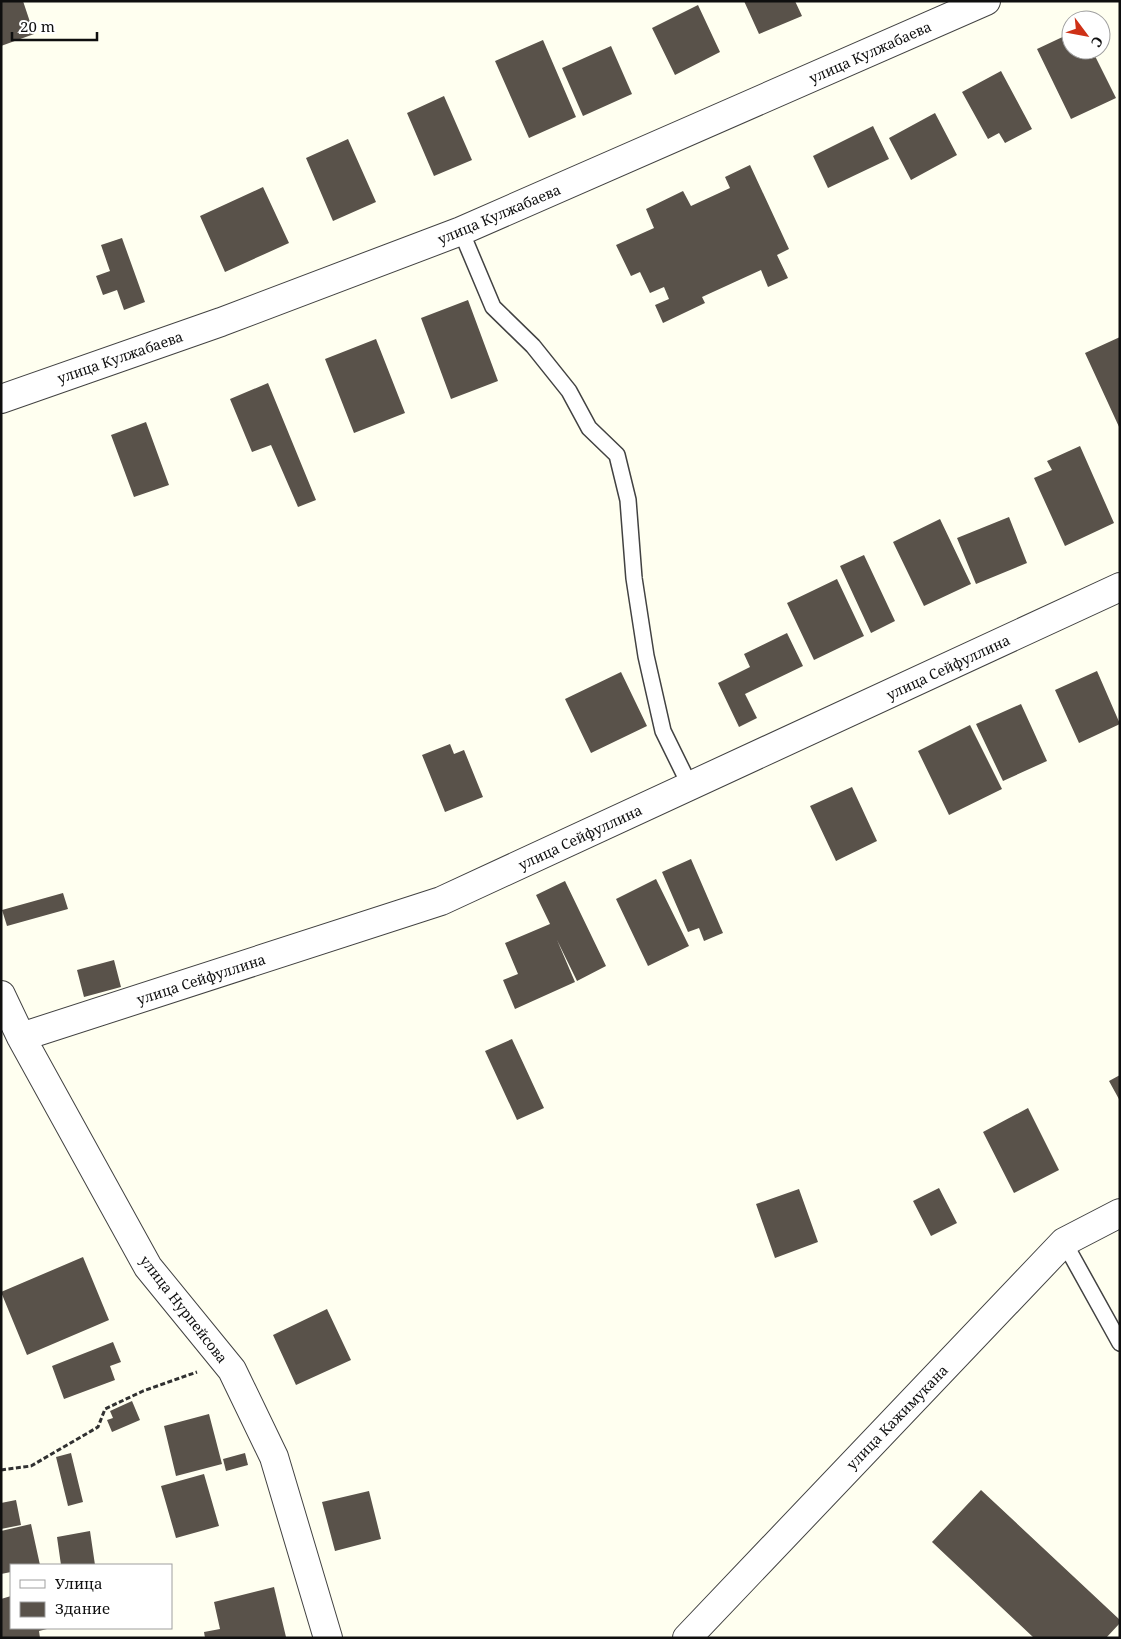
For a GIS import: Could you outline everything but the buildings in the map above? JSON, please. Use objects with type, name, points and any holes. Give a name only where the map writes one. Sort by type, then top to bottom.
[{"type":"street","name":"улица Кулжабаева","points":[[1,399],[221,322],[460,231],[986,1]]},
{"type":"street","name":"улица Сейфуллина","points":[[21,1037],[441,901],[1120,587]]},
{"type":"street","name":"улица Нурпейсова","points":[[1,995],[21,1037],[148,1267],[232,1370],[274,1457],[328,1638]]},
{"type":"street","name":"улица Кажимукана","points":[[687,1638],[1064,1242],[1120,1214]]},
{"type":"lane","points":[[460,231],[493,307],[533,346],[569,391],[589,428],[617,455],[628,500],[634,578],[646,656],[664,731],[690,786]]},
{"type":"lane","points":[[1064,1242],[1120,1343]]},
{"type":"path","points":[[1,1470],[31,1466],[98,1427],[105,1409],[143,1391],[183,1376],[227,1364]]}]
